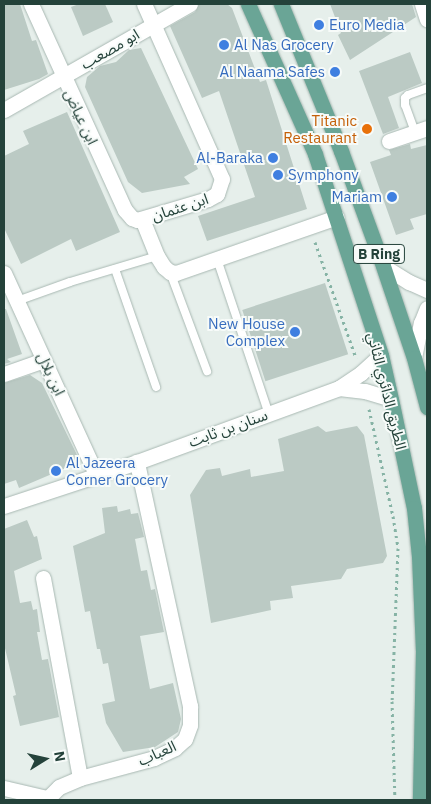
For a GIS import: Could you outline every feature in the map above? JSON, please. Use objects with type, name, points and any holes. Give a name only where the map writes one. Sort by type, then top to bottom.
[{"type":"main road","name":"الطريق الدائري الثاني","points":[[248,4],[315,154],[338,217],[380,355],[391,399],[414,508],[418,546],[422,603],[420,800]]},
{"type":"main road","name":"الطريق الدائري الثاني","points":[[281,4],[341,152],[383,266],[414,358],[427,407]]},
{"type":"main road","points":[[422,685],[427,704]]},
{"type":"street","name":"ابن عياض","points":[[31,4],[62,76],[125,210],[132,218],[142,219]]},
{"type":"street","name":"ابن عثمان","points":[[144,4],[222,179],[217,194],[208,199],[142,219],[157,256],[170,272]]},
{"type":"street","name":"ابو مصعب","points":[[4,110],[190,4]]},
{"type":"street","points":[[422,4],[427,19]]},
{"type":"street","points":[[389,141],[421,130]]},
{"type":"street","points":[[170,272],[176,273],[338,217]]},
{"type":"street","points":[[383,266],[427,290]]},
{"type":"street","name":"ابن بلال","points":[[4,273],[98,476]]},
{"type":"street","points":[[414,358],[420,323],[427,308]]},
{"type":"street","name":"سنان بن ثابت","points":[[4,506],[98,476],[339,388],[361,373],[380,355]]},
{"type":"street","points":[[4,374],[44,360]]},
{"type":"street","name":"سنان بن ثابت","points":[[339,388],[365,391],[391,399]]},
{"type":"street","name":"العباب","points":[[47,799],[59,787],[80,778],[154,758],[175,748],[185,739],[190,726],[190,706],[137,462]]},
{"type":"street","points":[[44,578],[80,778]]},
{"type":"street","points":[[4,788],[47,799]]},
{"type":"lane","points":[[421,130],[405,105],[405,98],[427,88]]},
{"type":"lane","points":[[17,301],[157,256]]},
{"type":"lane","points":[[218,259],[269,414]]},
{"type":"lane","points":[[115,268],[156,386]]},
{"type":"lane","points":[[170,272],[207,371]]},
{"type":"path","points":[[310,227],[361,373]]},
{"type":"path","points":[[365,391],[393,516],[398,548],[392,701],[395,800]]},
{"type":"building","points":[[4,4],[20,4],[32,41],[36,40],[48,74],[39,79],[4,90]]},
{"type":"building","points":[[79,4],[105,4],[113,22],[83,36],[71,7]]},
{"type":"building","points":[[199,4],[227,4],[232,8],[260,82],[266,80],[307,209],[207,241],[198,216],[255,197],[219,91],[202,98],[170,26],[195,12]]},
{"type":"building","points":[[330,4],[412,4],[416,17],[350,60],[338,35],[341,33]]},
{"type":"building","points":[[141,48],[198,169],[184,177],[190,184],[142,193],[128,182],[85,87],[87,77],[100,66],[116,62],[129,50]]},
{"type":"building","points":[[410,52],[422,83],[388,97],[399,128],[383,134],[359,71]]},
{"type":"building","points":[[67,112],[120,232],[76,251],[71,239],[21,264],[4,228],[4,156],[29,144],[23,131]]},
{"type":"building","points":[[410,144],[411,149],[427,145],[427,214],[410,219],[414,229],[396,235],[370,162],[391,155],[389,150]]},
{"type":"building","name":"New House Complex","points":[[325,283],[348,354],[265,381],[242,310]]},
{"type":"building","points":[[4,309],[6,309],[22,354],[7,359],[11,362],[4,364]]},
{"type":"building","points":[[30,375],[42,383],[77,455],[73,465],[19,488],[16,480],[4,484],[4,383]]},
{"type":"building","points":[[318,426],[326,432],[357,426],[364,435],[387,556],[383,563],[347,569],[341,579],[291,586],[293,598],[270,601],[271,610],[211,623],[190,495],[206,470],[220,468],[222,476],[250,469],[251,477],[284,471],[278,439]]},
{"type":"building","points":[[117,506],[118,512],[130,509],[131,514],[138,513],[144,537],[135,539],[141,571],[147,570],[151,590],[155,589],[164,632],[140,636],[150,689],[173,683],[181,719],[178,732],[155,747],[123,752],[106,723],[102,704],[115,701],[108,663],[103,664],[100,649],[97,649],[90,611],[85,612],[73,546],[105,533],[102,508]]},
{"type":"building","points":[[27,520],[34,537],[37,536],[42,559],[14,571],[20,603],[31,601],[33,610],[37,609],[40,632],[37,632],[42,660],[48,659],[59,717],[20,726],[13,696],[16,695],[4,644],[4,529]]},
{"type":"place","name":"Euro Media","points":[[319,25]]},
{"type":"place","name":"Al Nas Grocery","points":[[224,45]]},
{"type":"place","name":"Al Naama Safes","points":[[335,72]]},
{"type":"place","name":"Titanic Restaurant","points":[[367,129]]},
{"type":"place","name":"Al-Baraka","points":[[273,158]]},
{"type":"place","name":"Symphony","points":[[278,175]]},
{"type":"place","name":"Mariam","points":[[392,197]]},
{"type":"place","name":"New House Complex","points":[[295,332]]},
{"type":"place","name":"Al Jazeera Corner Grocery","points":[[56,471]]}]
